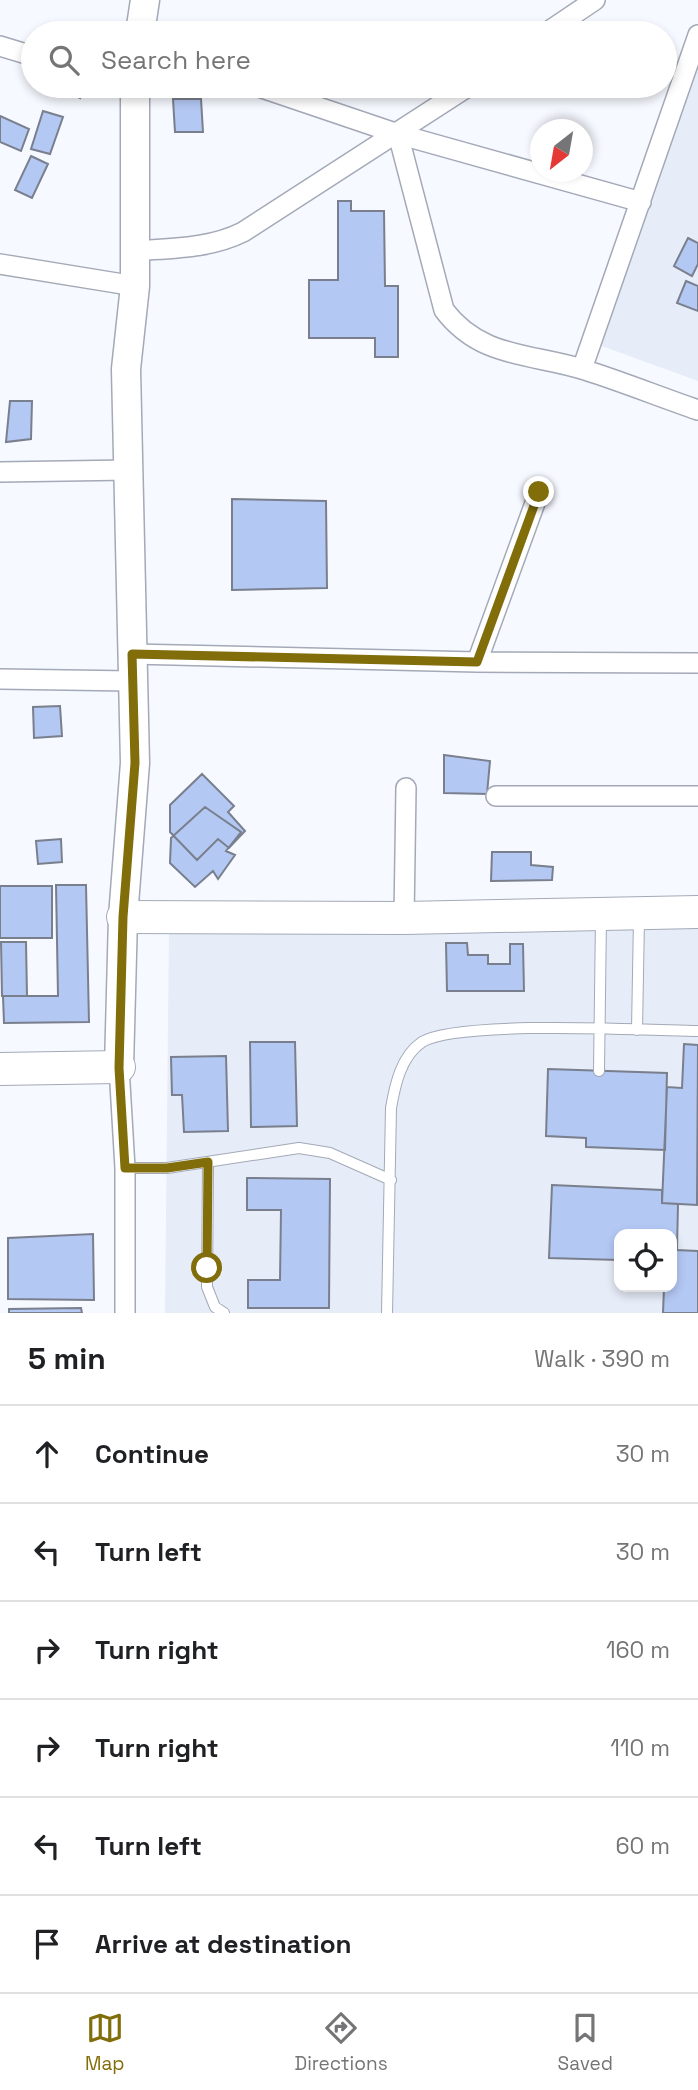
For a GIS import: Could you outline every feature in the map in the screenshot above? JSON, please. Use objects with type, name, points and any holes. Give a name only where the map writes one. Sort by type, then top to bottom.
[{"type":"main road","points":[[123,917],[404,918],[640,911],[698,912]]},
{"type":"main road","points":[[0,1069],[119,1068]]},
{"type":"street","points":[[142,21],[145,0]]},
{"type":"street","points":[[564,21],[595,0]]},
{"type":"street","points":[[677,97],[698,35]]},
{"type":"street","points":[[0,46],[21,52]]},
{"type":"street","points":[[125,1313],[125,1168],[119,1068],[123,917],[135,763],[126,369],[135,286],[134,98]]},
{"type":"street","points":[[292,98],[398,134],[641,202]]},
{"type":"street","points":[[133,251],[224,241],[398,134],[451,98]]},
{"type":"street","points":[[582,369],[676,98]]},
{"type":"street","points":[[398,134],[444,310],[458,329],[496,351],[582,369],[698,410]]},
{"type":"street","points":[[0,264],[135,286]]},
{"type":"street","points":[[0,472],[129,470]]},
{"type":"street","points":[[477,662],[539,492]]},
{"type":"street","points":[[0,679],[132,667],[477,662],[698,663]]},
{"type":"street","points":[[404,918],[406,788]]},
{"type":"street","points":[[496,796],[698,796]]},
{"type":"lane","points":[[637,1030],[640,911]]},
{"type":"lane","points":[[599,1071],[600,913]]},
{"type":"lane","points":[[387,1313],[391,1108],[397,1077],[420,1044],[434,1036],[462,1032],[599,1028],[698,1031]]},
{"type":"lane","points":[[125,1168],[167,1168],[299,1148],[330,1153],[391,1180]]},
{"type":"lane","points":[[208,1162],[207,1287],[215,1307],[224,1313]]},
{"type":"shaded area","points":[[698,65],[698,381],[599,345]]},
{"type":"shaded area","points":[[698,927],[698,1313],[165,1313],[169,928]]},
{"type":"building","points":[[173,99],[201,99],[203,132],[175,132]]},
{"type":"building","points":[[43,111],[63,117],[50,154],[31,149]]},
{"type":"building","points":[[0,116],[29,129],[21,151],[0,142]]},
{"type":"building","points":[[31,156],[48,164],[32,198],[15,190]]},
{"type":"building","points":[[338,201],[351,201],[351,211],[384,211],[385,286],[398,286],[398,357],[375,357],[375,338],[309,338],[309,280],[338,280]]},
{"type":"building","points":[[688,238],[698,243],[698,264],[692,276],[674,266]]},
{"type":"building","points":[[686,281],[698,286],[698,311],[677,303]]},
{"type":"building","points":[[10,401],[32,401],[31,439],[6,442]]},
{"type":"building","points":[[232,499],[326,501],[327,588],[232,590]]},
{"type":"building","points":[[60,706],[62,736],[34,738],[33,707]]},
{"type":"building","points":[[444,755],[490,761],[487,794],[444,793]]},
{"type":"building","points":[[202,774],[234,806],[228,812],[245,831],[229,848],[218,839],[197,860],[170,832],[170,805]]},
{"type":"building","points":[[205,807],[241,832],[226,851],[235,855],[218,879],[213,871],[195,887],[170,863],[171,838]]},
{"type":"building","points":[[61,839],[62,862],[38,864],[36,841]]},
{"type":"building","points":[[492,852],[531,852],[531,865],[553,867],[552,880],[491,881]]},
{"type":"building","points":[[56,885],[86,885],[89,1022],[4,1023],[3,996],[58,996]]},
{"type":"building","points":[[0,886],[52,886],[52,938],[0,938]]},
{"type":"building","points":[[1,942],[26,942],[27,996],[2,996]]},
{"type":"building","points":[[446,943],[467,943],[468,955],[488,955],[488,964],[510,964],[510,944],[523,944],[524,991],[447,991]]},
{"type":"building","points":[[250,1042],[295,1042],[297,1126],[251,1127]]},
{"type":"building","points":[[684,1044],[698,1045],[697,1205],[662,1203],[667,1087],[682,1088]]},
{"type":"building","points":[[226,1056],[228,1131],[184,1132],[182,1095],[172,1095],[171,1057]]},
{"type":"building","points":[[548,1069],[667,1073],[665,1150],[586,1147],[586,1138],[546,1136]]},
{"type":"building","points":[[247,1178],[330,1179],[329,1308],[248,1308],[248,1280],[280,1280],[281,1210],[247,1210]]},
{"type":"building","points":[[552,1185],[662,1190],[662,1203],[678,1204],[677,1250],[677,1229],[614,1229],[614,1260],[549,1258]]},
{"type":"building","points":[[93,1234],[94,1300],[8,1299],[8,1238]]},
{"type":"building","points":[[677,1250],[698,1251],[698,1313],[663,1313],[664,1292],[677,1292]]},
{"type":"building","points":[[81,1308],[82,1313],[9,1313],[9,1309]]},
{"type":"route","points":[[207,1268],[208,1162],[167,1168],[125,1168],[119,1068],[123,917],[135,763],[132,654],[477,662],[539,492]]}]
